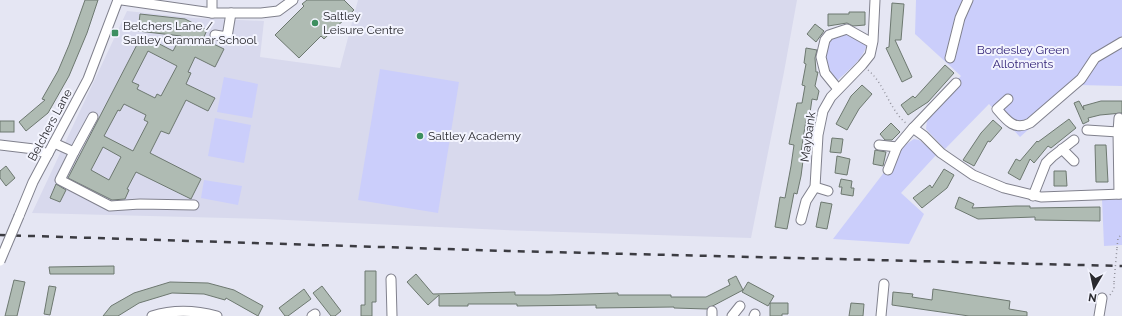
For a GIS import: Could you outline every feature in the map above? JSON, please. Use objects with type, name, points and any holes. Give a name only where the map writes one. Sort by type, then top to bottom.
[{"type":"street","name":"Belchers Lane","points":[[0,261],[33,182],[88,79],[118,0]]},
{"type":"street","points":[[122,0],[212,13],[278,11],[293,0]]},
{"type":"street","points":[[212,0],[212,13]]},
{"type":"street","name":"Maybank","points":[[801,220],[806,200],[814,187],[820,121],[827,103],[870,55],[875,0]]},
{"type":"street","points":[[950,58],[960,18],[968,0]]},
{"type":"street","points":[[215,36],[227,38],[231,13]]},
{"type":"street","points":[[838,89],[822,65],[821,57],[825,40],[829,35],[847,29],[872,43]]},
{"type":"street","points":[[1008,99],[998,110],[1009,122],[1017,126],[1023,126],[1030,123],[1081,79],[1095,58],[1122,42]]},
{"type":"street","points":[[888,170],[897,147],[904,137],[956,83]]},
{"type":"street","points":[[93,116],[60,180],[110,206],[140,204],[194,205]]},
{"type":"street","points":[[913,128],[924,136],[941,154],[973,175],[1004,188],[1033,196],[1056,198],[1120,194],[1118,132],[1120,119]]},
{"type":"street","points":[[1087,130],[1118,132]]},
{"type":"street","points":[[1033,196],[1046,163],[1062,148],[1074,140]]},
{"type":"street","points":[[54,143],[74,152]]},
{"type":"street","points":[[0,145],[34,149],[48,154]]},
{"type":"street","points":[[879,145],[897,147]]},
{"type":"street","points":[[1062,148],[1074,161]]},
{"type":"street","points":[[814,187],[828,191]]},
{"type":"street","points":[[391,279],[392,316]]},
{"type":"street","points":[[881,316],[884,284]]},
{"type":"street","points":[[1099,316],[1102,298]]},
{"type":"street","points":[[732,316],[740,306]]},
{"type":"street","points":[[152,316],[168,311],[190,310],[218,316]]},
{"type":"path","points":[[862,65],[875,76],[904,122],[913,128]]},
{"type":"path","points":[[1102,298],[1110,295],[1114,282],[1118,238],[1122,234]]},
{"type":"shaded area","name":"Saltley Academy","points":[[358,0],[797,0],[751,238],[504,230],[265,219],[32,213],[127,11],[194,18],[264,21],[260,57],[340,68]]},
{"type":"green space","name":"Bordesley Green Allotments","points":[[916,0],[1122,0],[1122,86],[1078,85],[1020,137],[989,104],[945,149],[926,129],[927,120],[939,106],[935,103],[961,76],[915,34]]},
{"type":"green space","points":[[842,31],[867,44],[858,60],[836,82],[825,67],[825,44],[833,34]]},
{"type":"green space","points":[[380,69],[459,82],[438,213],[358,200]]},
{"type":"green space","points":[[224,77],[258,84],[252,118],[217,112]]},
{"type":"green space","points":[[215,118],[251,125],[244,163],[208,156]]},
{"type":"green space","points":[[914,139],[919,140],[937,154],[901,193],[924,214],[909,244],[833,239],[905,145]]},
{"type":"green space","points":[[204,180],[242,186],[238,205],[201,198]]},
{"type":"green space","points":[[1102,198],[1122,198],[1122,245],[1104,246]]},
{"type":"building","points":[[85,0],[98,0],[87,33],[69,76],[48,113],[26,131],[19,122],[45,100],[42,99],[58,71]]},
{"type":"building","name":"Saltley Leisure Centre","points":[[307,0],[344,0],[354,10],[324,39],[321,36],[299,58],[275,35],[304,6],[302,4]]},
{"type":"building","points":[[892,3],[904,4],[901,40],[895,40],[912,77],[902,82],[886,48],[889,47]]},
{"type":"building","points":[[849,12],[865,12],[865,25],[853,26],[847,23],[828,26],[828,14],[849,14]]},
{"type":"building","points":[[140,14],[185,19],[207,30],[203,39],[224,49],[215,67],[195,57],[188,72],[191,73],[186,84],[215,98],[208,111],[186,100],[169,134],[161,131],[150,153],[201,179],[191,199],[136,172],[127,189],[129,190],[125,199],[112,200],[68,178],[142,35],[173,51],[181,36],[138,31]],"holes":[[[148,51],[177,66],[161,96],[157,94],[155,98],[137,89],[139,85],[132,82]],[[124,104],[146,115],[144,120],[148,122],[133,151],[104,136],[118,110],[120,111]],[[103,147],[121,157],[109,180],[91,170]]]},
{"type":"building","points":[[815,24],[824,31],[816,42],[807,34]]},
{"type":"building","points":[[806,48],[817,50],[815,58],[816,72],[818,72],[815,86],[819,91],[817,100],[812,99],[809,120],[806,120],[801,152],[804,153],[801,176],[797,194],[794,193],[787,229],[775,227],[780,197],[785,198],[791,166],[794,145],[789,144],[797,103],[802,103],[805,86],[802,85],[806,64],[804,63]]},
{"type":"building","points":[[945,65],[954,73],[928,102],[908,115],[901,105],[913,96],[915,98]]},
{"type":"building","points":[[862,85],[872,94],[859,109],[847,130],[836,124],[851,96]]},
{"type":"building","points":[[1079,101],[1084,110],[1083,106],[1101,101],[1122,101],[1122,113],[1100,115],[1088,118],[1089,121],[1083,124],[1074,103]]},
{"type":"building","points":[[1069,119],[1076,128],[1051,148],[1048,146],[1034,163],[1030,159],[1020,180],[1008,173],[1016,159],[1020,161],[1037,141],[1038,142]]},
{"type":"building","points":[[993,120],[1002,128],[990,142],[988,141],[974,166],[963,160],[981,133]]},
{"type":"building","points":[[0,121],[14,121],[14,132],[0,132]]},
{"type":"building","points":[[891,123],[900,132],[892,140],[885,140],[880,134]]},
{"type":"building","points":[[832,138],[843,139],[841,153],[830,152]]},
{"type":"building","points":[[1095,145],[1106,145],[1108,182],[1096,182]]},
{"type":"building","points":[[875,150],[886,152],[883,166],[873,164]]},
{"type":"building","points":[[837,156],[850,159],[847,175],[835,173]]},
{"type":"building","points":[[6,166],[15,178],[6,186],[0,178],[0,171]]},
{"type":"building","points":[[944,169],[954,175],[947,188],[922,208],[913,198],[930,185],[932,188]]},
{"type":"building","points":[[1054,171],[1066,171],[1067,186],[1054,186]]},
{"type":"building","points":[[841,179],[852,181],[851,188],[854,188],[853,196],[841,194],[842,187],[839,187]]},
{"type":"building","points":[[56,184],[66,190],[60,202],[50,198]]},
{"type":"building","points":[[959,197],[974,204],[972,208],[1016,206],[1030,206],[1030,208],[1100,207],[1100,221],[1035,220],[1035,217],[978,219],[955,208]]},
{"type":"building","points":[[821,202],[832,204],[827,229],[816,227]]},
{"type":"building","points":[[114,266],[114,274],[50,274],[49,267]]},
{"type":"building","points":[[365,271],[376,271],[376,302],[372,302],[372,316],[361,316],[361,305],[365,305]]},
{"type":"building","points":[[416,274],[433,294],[515,292],[515,295],[549,295],[618,293],[618,295],[671,295],[671,297],[706,297],[730,285],[728,280],[736,276],[743,290],[707,309],[674,307],[596,308],[596,305],[517,306],[517,304],[468,304],[468,306],[439,306],[439,295],[428,305],[407,282]]},
{"type":"building","points":[[14,280],[25,282],[17,316],[5,316]]},
{"type":"building","points":[[170,282],[208,283],[234,290],[263,306],[258,316],[226,298],[225,300],[204,294],[172,293],[139,303],[118,316],[103,316],[111,306],[134,293]]},
{"type":"building","points":[[748,282],[774,296],[768,306],[742,292]]},
{"type":"building","points":[[49,286],[56,287],[50,315],[44,314]]},
{"type":"building","points":[[322,286],[341,311],[335,316],[331,316],[313,293]]},
{"type":"building","points":[[304,289],[311,299],[288,316],[285,316],[279,308]]},
{"type":"building","points":[[933,289],[1010,301],[1009,309],[1027,312],[1027,316],[969,316],[892,305],[893,292],[913,294],[912,297],[932,300]]},
{"type":"building","points":[[770,303],[788,303],[788,314],[782,314],[782,316],[770,316]]},
{"type":"building","points":[[851,303],[864,304],[863,316],[849,316]]},
{"type":"railway","points":[[0,235],[508,251],[1122,266]]},
{"type":"place","name":"Saltley Leisure Centre","points":[[315,23]]},
{"type":"place","name":"Belchers Lane / Saltley Grammar School","points":[[115,33]]},
{"type":"place","name":"Saltley Academy","points":[[420,136]]}]
